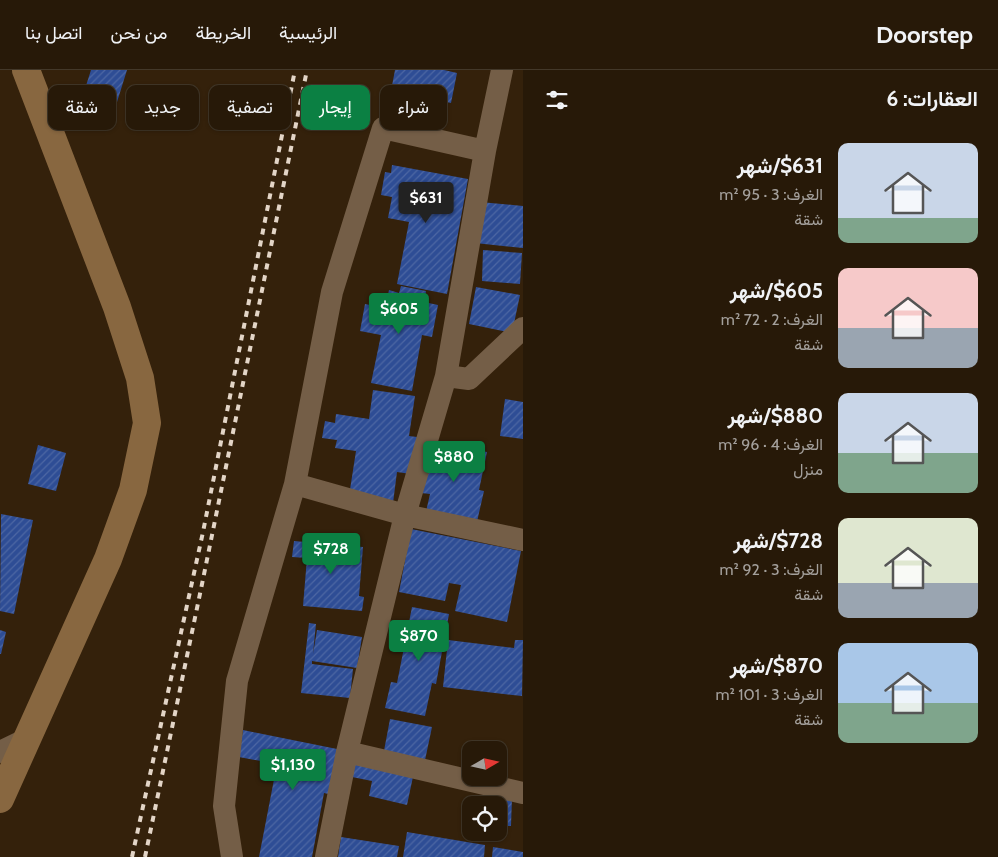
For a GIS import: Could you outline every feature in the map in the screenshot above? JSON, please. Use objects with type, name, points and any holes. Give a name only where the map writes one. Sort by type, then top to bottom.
[{"type":"street","points":[[0,799],[108,559],[133,490],[147,424],[140,378],[116,308],[26,70]]},
{"type":"street","points":[[326,857],[348,752],[405,515],[446,376],[485,151],[502,70]]},
{"type":"street","points":[[232,857],[224,806],[237,681],[295,484],[332,292],[383,128],[485,151]]},
{"type":"street","points":[[446,376],[469,379],[523,328]]},
{"type":"street","points":[[295,484],[405,515],[523,540]]},
{"type":"street","points":[[0,752],[27,739]]},
{"type":"street","points":[[348,752],[523,792]]},
{"type":"building","points":[[91,70],[127,70],[117,102],[116,85],[86,85]]},
{"type":"building","points":[[395,70],[444,70],[457,73],[451,103],[447,102],[447,85],[392,85]]},
{"type":"building","points":[[392,165],[468,179],[447,294],[397,284],[409,222],[388,218],[392,197],[381,195],[385,172],[391,173]]},
{"type":"building","points":[[480,202],[523,206],[523,248],[475,243]]},
{"type":"building","points":[[483,250],[522,253],[520,284],[482,281]]},
{"type":"building","points":[[401,286],[426,291],[424,302],[438,305],[432,337],[422,335],[412,391],[371,383],[381,335],[360,331],[365,304],[385,308],[389,290],[399,293]]},
{"type":"building","points":[[476,287],[520,295],[512,333],[469,324]]},
{"type":"building","points":[[373,390],[415,396],[409,436],[417,437],[411,474],[397,472],[393,503],[349,496],[356,451],[335,448],[337,440],[322,438],[325,421],[335,423],[336,414],[369,419]]},
{"type":"building","points":[[505,399],[523,402],[523,439],[500,436]]},
{"type":"building","points":[[432,441],[487,452],[479,490],[484,491],[476,526],[425,516],[430,494],[421,493]]},
{"type":"building","points":[[38,445],[66,453],[56,491],[28,484]]},
{"type":"building","points":[[1,514],[33,520],[14,614],[0,611]]},
{"type":"building","points":[[411,529],[521,551],[507,622],[455,611],[461,585],[449,583],[445,601],[399,592]]},
{"type":"building","points":[[294,541],[363,547],[359,596],[364,597],[362,611],[303,606],[307,558],[292,557]]},
{"type":"building","points":[[412,607],[449,614],[436,684],[432,683],[425,716],[385,708],[391,682],[397,683]]},
{"type":"building","points":[[309,623],[316,624],[313,654],[317,630],[362,637],[357,668],[312,661],[312,664],[353,669],[350,698],[301,693]]},
{"type":"building","points":[[0,630],[6,632],[1,654],[0,654]]},
{"type":"building","points":[[448,640],[514,648],[515,640],[523,640],[522,696],[443,687]]},
{"type":"building","points":[[390,719],[432,727],[424,765],[383,756]]},
{"type":"building","points":[[243,730],[342,750],[333,795],[324,793],[312,857],[259,857],[277,764],[239,757]]},
{"type":"building","points":[[355,760],[414,772],[407,805],[369,796],[372,781],[352,777]]},
{"type":"building","points":[[507,798],[512,798],[511,826],[507,826]]},
{"type":"building","points":[[407,832],[485,845],[484,857],[403,857]]},
{"type":"building","points":[[341,837],[399,846],[397,857],[338,857]]},
{"type":"building","points":[[493,847],[523,852],[523,857],[492,857]]},
{"type":"railway","points":[[132,857],[203,532],[295,70]]},
{"type":"railway","points":[[145,857],[307,70]]}]
